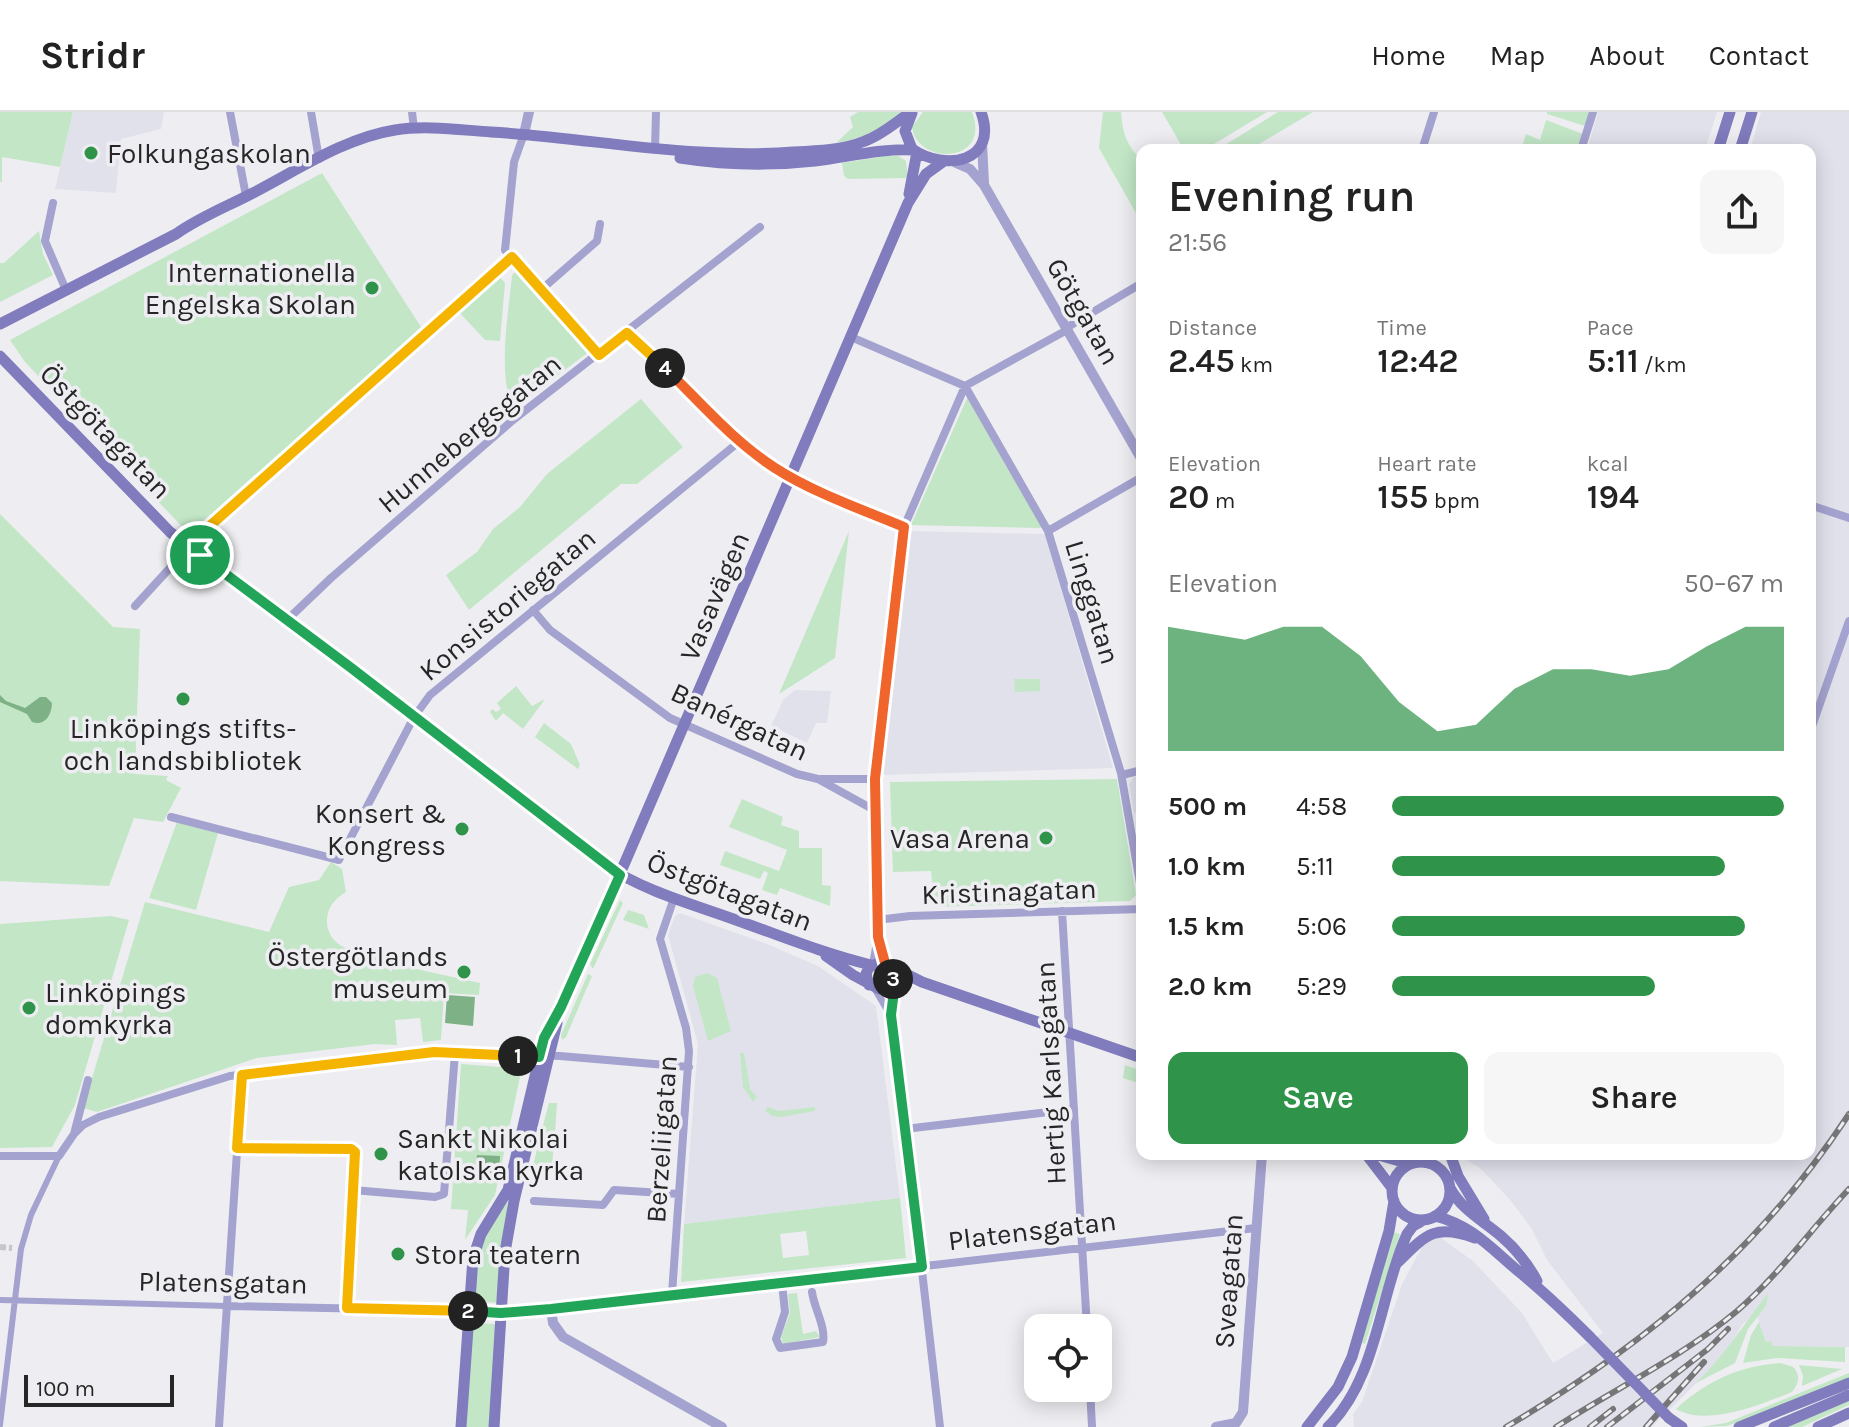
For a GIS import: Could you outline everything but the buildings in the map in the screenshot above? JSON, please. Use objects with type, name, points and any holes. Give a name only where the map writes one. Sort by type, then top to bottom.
[{"type":"main road","points":[[0,324],[176,234],[200,217],[370,136],[414,129],[524,134],[619,146],[743,155],[839,148],[875,137],[912,112]]},
{"type":"main road","name":"Vasavägen","points":[[908,203],[915,151],[905,131],[912,112]]},
{"type":"main road","points":[[981,112],[984,131]]},
{"type":"main road","points":[[984,131],[992,112]]},
{"type":"main road","points":[[1720,144],[1730,112]]},
{"type":"main road","points":[[1742,144],[1752,112]]},
{"type":"main road","name":"Vasavägen","points":[[461,1427],[475,1247],[508,1190],[544,1057],[561,1007],[908,203],[926,174],[974,154],[984,131]]},
{"type":"main road","points":[[619,146],[653,155],[743,165],[807,162],[888,150],[915,151],[950,162]]},
{"type":"main road","name":"Östgötagatan","points":[[0,356],[158,520],[189,547],[620,875],[674,898],[819,950],[880,964],[922,982],[1136,1056]]},
{"type":"main road","name":"Östgötagatan","points":[[819,950],[872,986]]},
{"type":"main road","points":[[880,964],[893,975],[890,984],[883,989],[872,986],[866,974],[880,964]]},
{"type":"main road","name":"Östgötagatan","points":[[890,984],[922,982]]},
{"type":"main road","name":"Vasavägen","points":[[494,1427],[509,1227],[544,1057]]},
{"type":"main road","points":[[1371,1160],[1392,1188]]},
{"type":"main road","points":[[1307,1427],[1338,1387],[1359,1334],[1389,1231],[1394,1201],[1392,1188],[1396,1176],[1417,1160],[1436,1165],[1444,1173]]},
{"type":"main road","points":[[1443,1160],[1450,1188],[1463,1207],[1521,1255],[1539,1286]]},
{"type":"main road","points":[[1452,1160],[1458,1176],[1489,1226]]},
{"type":"main road","points":[[1328,1427],[1342,1410],[1357,1382],[1410,1230],[1448,1201],[1450,1188]]},
{"type":"main road","points":[[1394,1201],[1409,1217],[1465,1226],[1488,1243],[1539,1286],[1672,1423],[1682,1427]]},
{"type":"main road","points":[[1397,1264],[1426,1235],[1435,1232],[1455,1232],[1488,1243]]},
{"type":"main road","points":[[1739,1427],[1849,1383]]},
{"type":"main road","points":[[1774,1427],[1849,1395]]},
{"type":"main road","points":[[1818,1427],[1849,1416]]},
{"type":"main road","points":[[1836,1427],[1849,1416]]},
{"type":"street","points":[[230,112],[246,196]]},
{"type":"street","points":[[311,112],[319,159]]},
{"type":"street","points":[[412,112],[414,129]]},
{"type":"street","points":[[529,112],[514,162],[505,250],[599,355]]},
{"type":"street","points":[[655,149],[656,112]]},
{"type":"street","points":[[1424,144],[1434,112]]},
{"type":"street","points":[[1583,144],[1593,112]]},
{"type":"street","name":"Götgatan","points":[[984,131],[981,152],[984,185]]},
{"type":"street","name":"Götgatan","points":[[950,162],[970,169],[984,185],[1136,450]]},
{"type":"street","points":[[53,203],[45,241],[66,290]]},
{"type":"street","points":[[542,289],[597,241],[600,224]]},
{"type":"street","name":"Hunnebergsgatan","points":[[287,620],[342,568],[513,420],[760,227]]},
{"type":"street","points":[[135,606],[189,547],[512,257]]},
{"type":"street","points":[[880,964],[875,779],[904,527],[965,386],[1136,287]]},
{"type":"street","points":[[627,333],[740,441],[791,477],[904,527]]},
{"type":"street","points":[[851,337],[965,386]]},
{"type":"street","name":"Linggatan","points":[[965,386],[1048,531],[1122,775],[1136,859]]},
{"type":"street","name":"Konsistoriegatan","points":[[171,817],[339,860],[414,717],[430,695],[740,441]]},
{"type":"street","points":[[1048,531],[1136,480]]},
{"type":"street","points":[[1816,507],[1849,518]]},
{"type":"street","name":"Banérgatan","points":[[533,610],[550,630],[670,718],[797,774],[818,779],[875,779]]},
{"type":"street","points":[[1816,715],[1849,621]]},
{"type":"street","points":[[1122,775],[1136,772]]},
{"type":"street","name":"Banérgatan","points":[[818,779],[876,811]]},
{"type":"street","name":"Berzeliigatan","points":[[672,1294],[689,1067],[686,1028],[660,939],[674,898]]},
{"type":"street","name":"Kristinagatan","points":[[877,920],[910,916],[1136,909]]},
{"type":"street","name":"Hertig Karlsgatan","points":[[1062,911],[1086,1314]]},
{"type":"street","points":[[890,984],[893,999],[891,1015],[940,1427]]},
{"type":"street","points":[[872,986],[891,1015]]},
{"type":"street","points":[[353,1190],[441,1196],[445,1190],[455,1053]]},
{"type":"street","points":[[0,1425],[21,1249],[31,1215],[59,1156],[83,1125],[208,1081],[412,1054],[544,1057],[689,1067]]},
{"type":"street","points":[[219,1427],[242,1075]]},
{"type":"street","points":[[74,1134],[88,1080]]},
{"type":"street","points":[[905,1129],[1074,1109]]},
{"type":"street","points":[[237,1148],[351,1149],[356,1155],[347,1308]]},
{"type":"street","points":[[0,1156],[59,1156]]},
{"type":"street","name":"Sveagatan","points":[[1216,1427],[1236,1423],[1243,1412],[1262,1160]]},
{"type":"street","points":[[534,1201],[603,1205],[614,1190],[679,1194]]},
{"type":"street","name":"Platensgatan","points":[[0,1300],[501,1313],[1256,1228]]},
{"type":"street","points":[[12,1248],[21,1249]]},
{"type":"street","points":[[782,1283],[785,1312],[776,1339],[780,1348],[823,1342],[824,1333],[814,1308],[812,1292]]},
{"type":"street","points":[[551,1309],[553,1323],[563,1337],[722,1427]]},
{"type":"street","points":[[1091,1402],[1092,1427]]},
{"type":"shaded area","points":[[0,112],[73,112],[60,167],[2,157],[0,182]]},
{"type":"shaded area","name":"Folkungaskolan","points":[[73,112],[164,112],[161,129],[121,139],[116,193],[55,189]]},
{"type":"shaded area","points":[[858,112],[901,112],[871,132],[836,143],[853,127],[850,117]]},
{"type":"shaded area","points":[[923,112],[972,112],[975,129],[972,142],[963,150],[951,154],[926,148],[917,140],[912,127]]},
{"type":"shaded area","points":[[1103,112],[1121,112],[1126,139],[1136,153],[1136,213],[1099,148]]},
{"type":"shaded area","points":[[1162,112],[1267,112],[1214,144],[1181,144]]},
{"type":"shaded area","points":[[1278,112],[1313,112],[1259,144],[1227,144]]},
{"type":"shaded area","points":[[1547,112],[1590,112],[1585,126]]},
{"type":"shaded area","points":[[1598,112],[1717,112],[1707,144],[1589,144]]},
{"type":"shaded area","points":[[1761,112],[1849,112],[1849,1347],[1773,1346],[1771,1341],[1766,1343],[1757,1316],[1766,1306],[1743,1324],[1721,1359],[1652,1427],[1354,1427],[1353,1414],[1362,1402],[1402,1284],[1424,1243],[1434,1237],[1441,1238],[1473,1261],[1522,1313],[1553,1363],[1603,1333],[1547,1260],[1532,1229],[1510,1200],[1481,1169],[1467,1160],[1816,1160],[1816,144],[1752,144]]},
{"type":"shaded area","points":[[1546,120],[1583,134],[1579,144],[1523,144],[1526,134],[1540,140]]},
{"type":"shaded area","points":[[898,156],[906,161],[908,178],[848,179],[844,176],[842,163]]},
{"type":"shaded area","points":[[322,173],[421,327],[193,538],[25,362],[10,340]]},
{"type":"shaded area","points":[[39,231],[43,254],[53,275],[0,302],[0,263],[4,263]]},
{"type":"shaded area","points":[[518,270],[587,348],[586,354],[512,410],[506,377],[505,343],[512,275]]},
{"type":"shaded area","points":[[499,276],[505,283],[500,341],[485,340],[459,312]]},
{"type":"shaded area","points":[[968,396],[1006,466],[1043,528],[911,525]]},
{"type":"shaded area","points":[[641,399],[683,447],[637,484],[621,484],[469,610],[446,575],[477,552],[493,529],[520,507],[547,474]]},
{"type":"shaded area","points":[[0,514],[113,627],[140,629],[135,774],[168,776],[166,780],[181,788],[163,822],[134,818],[109,886],[0,881]]},
{"type":"shaded area","points":[[849,531],[835,658],[779,694]]},
{"type":"shaded area","points":[[910,531],[1045,534],[1113,768],[883,775]]},
{"type":"shaded area","points":[[1014,679],[1040,679],[1040,691],[1015,692]]},
{"type":"shaded area","points":[[516,686],[532,706],[545,699],[523,729],[503,713],[496,721],[490,712],[501,709],[497,703]]},
{"type":"shaded area","points":[[795,690],[831,691],[827,723],[816,723],[807,743],[771,726],[783,700]]},
{"type":"shaded area","points":[[0,695],[6,701],[25,708],[40,697],[46,697],[52,703],[51,711],[41,723],[32,722],[27,714],[0,702]]},
{"type":"shaded area","points":[[544,723],[571,744],[580,765],[578,769],[535,737]]},
{"type":"shaded area","points":[[1136,776],[1134,813],[1129,784]]},
{"type":"shaded area","name":"Vasa Arena","points":[[1117,779],[1136,895],[1130,901],[935,907],[931,871],[893,872],[890,782]]},
{"type":"shaded area","points":[[742,799],[783,817],[781,825],[799,831],[799,848],[822,848],[822,885],[831,886],[830,906],[780,888],[777,895],[762,890],[768,873],[764,871],[760,879],[720,865],[725,851],[779,871],[787,850],[729,827]]},
{"type":"shaded area","points":[[177,822],[218,833],[196,910],[149,898]]},
{"type":"shaded area","points":[[331,862],[342,869],[346,892],[328,912],[327,923],[336,942],[358,950],[372,947],[391,972],[394,964],[480,983],[479,995],[444,993],[441,1040],[423,1042],[420,1018],[395,1020],[397,1045],[375,1044],[257,1058],[97,1112],[83,1108],[145,902],[269,932],[289,887],[319,880]]},
{"type":"shaded area","points":[[620,900],[623,903],[593,969],[590,964]]},
{"type":"shaded area","points":[[628,910],[644,915],[649,929],[623,920]]},
{"type":"shaded area","points":[[680,913],[818,966],[876,1006],[900,1198],[684,1224],[698,1044],[668,935],[675,916]]},
{"type":"shaded area","points":[[111,916],[129,920],[75,1105],[52,1147],[0,1148],[0,924]]},
{"type":"shaded area","points":[[707,973],[717,978],[731,1031],[708,1041],[693,986],[695,977]]},
{"type":"shaded area","points":[[588,974],[592,976],[562,1040],[561,1035]]},
{"type":"shaded area","points":[[447,995],[475,997],[473,1026],[445,1023]]},
{"type":"shaded area","points":[[740,1053],[744,1053],[750,1089],[757,1097],[753,1102],[743,1087]]},
{"type":"shaded area","points":[[461,1064],[515,1068],[520,1077],[495,1195],[465,1240],[468,1210],[451,1209]]},
{"type":"shaded area","points":[[1125,1065],[1136,1069],[1136,1082],[1123,1078]]},
{"type":"shaded area","points":[[549,1103],[557,1103],[555,1134],[541,1133]]},
{"type":"shaded area","points":[[768,1107],[779,1111],[815,1107],[815,1111],[781,1117],[765,1111]]},
{"type":"shaded area","points":[[540,1137],[554,1137],[552,1171],[532,1170]]},
{"type":"shaded area","points":[[477,1155],[500,1156],[499,1175],[476,1174]]},
{"type":"shaded area","points":[[900,1198],[906,1258],[681,1282],[684,1224]],"holes":[[[806,1231],[809,1255],[783,1258],[780,1234]]]},
{"type":"shaded area","points":[[508,1201],[498,1303],[473,1301],[478,1247]]},
{"type":"shaded area","points":[[1392,1232],[1400,1234],[1365,1344],[1362,1343],[1364,1334]]},
{"type":"shaded area","points":[[797,1293],[803,1334],[816,1331],[820,1337],[783,1344],[781,1337],[790,1313],[788,1294]]},
{"type":"shaded area","points":[[1768,1293],[1766,1306],[1748,1329],[1735,1363],[1696,1383],[1725,1351]]},
{"type":"shaded area","points":[[1759,1322],[1766,1342],[1771,1341],[1773,1346],[1845,1347],[1845,1362],[1777,1358],[1743,1363],[1751,1335]]},
{"type":"shaded area","points":[[471,1323],[496,1324],[490,1427],[465,1427]]},
{"type":"shaded area","points":[[1781,1363],[1793,1367],[1797,1373],[1798,1382],[1792,1392],[1749,1408],[1718,1415],[1689,1414],[1676,1409],[1700,1390],[1737,1371]]},
{"type":"shaded area","points":[[1799,1365],[1842,1369],[1802,1386],[1803,1376]]},
{"type":"shaded area","points":[[1849,1373],[1849,1378],[1739,1422],[1700,1427],[1726,1423]]},
{"type":"shaded area","points":[[1849,1400],[1849,1405],[1802,1427],[1787,1427]]},
{"type":"tunnel","points":[[0,1247],[12,1248]]},
{"type":"railway","points":[[1506,1427],[1606,1363],[1696,1291],[1777,1209],[1849,1114]]},
{"type":"railway","points":[[1556,1427],[1671,1358],[1737,1311],[1767,1282],[1849,1189]]},
{"type":"railway","points":[[1607,1427],[1708,1349],[1728,1329]]},
{"type":"railway","points":[[1646,1427],[1704,1362]]},
{"type":"railway","points":[[1590,1427],[1613,1409]]},
{"type":"place","name":"Folkungaskolan","points":[[91,153]]},
{"type":"place","name":"Internationella Engelska Skolan","points":[[372,288]]},
{"type":"place","name":"Linköpings stifts- och landsbibliotek","points":[[183,699]]},
{"type":"place","name":"Konsert & Kongress","points":[[462,829]]},
{"type":"place","name":"Vasa Arena","points":[[1046,838]]},
{"type":"place","name":"Östergötlands museum","points":[[464,972]]},
{"type":"place","name":"Linköpings domkyrka","points":[[29,1008]]},
{"type":"place","name":"Sankt Nikolai katolska kyrka","points":[[381,1154]]},
{"type":"place","name":"Stora teatern","points":[[398,1254]]},
{"type":"route","points":[[512,257],[599,355],[627,333],[740,441],[767,462],[799,481],[904,527],[875,779],[878,937],[885,963],[893,975],[889,985],[893,999],[891,1015],[922,1267],[501,1313],[347,1308],[355,1152],[351,1149],[237,1148],[242,1075],[434,1052],[539,1057],[544,1038],[620,875],[200,555],[189,547],[194,540],[512,257]]}]
